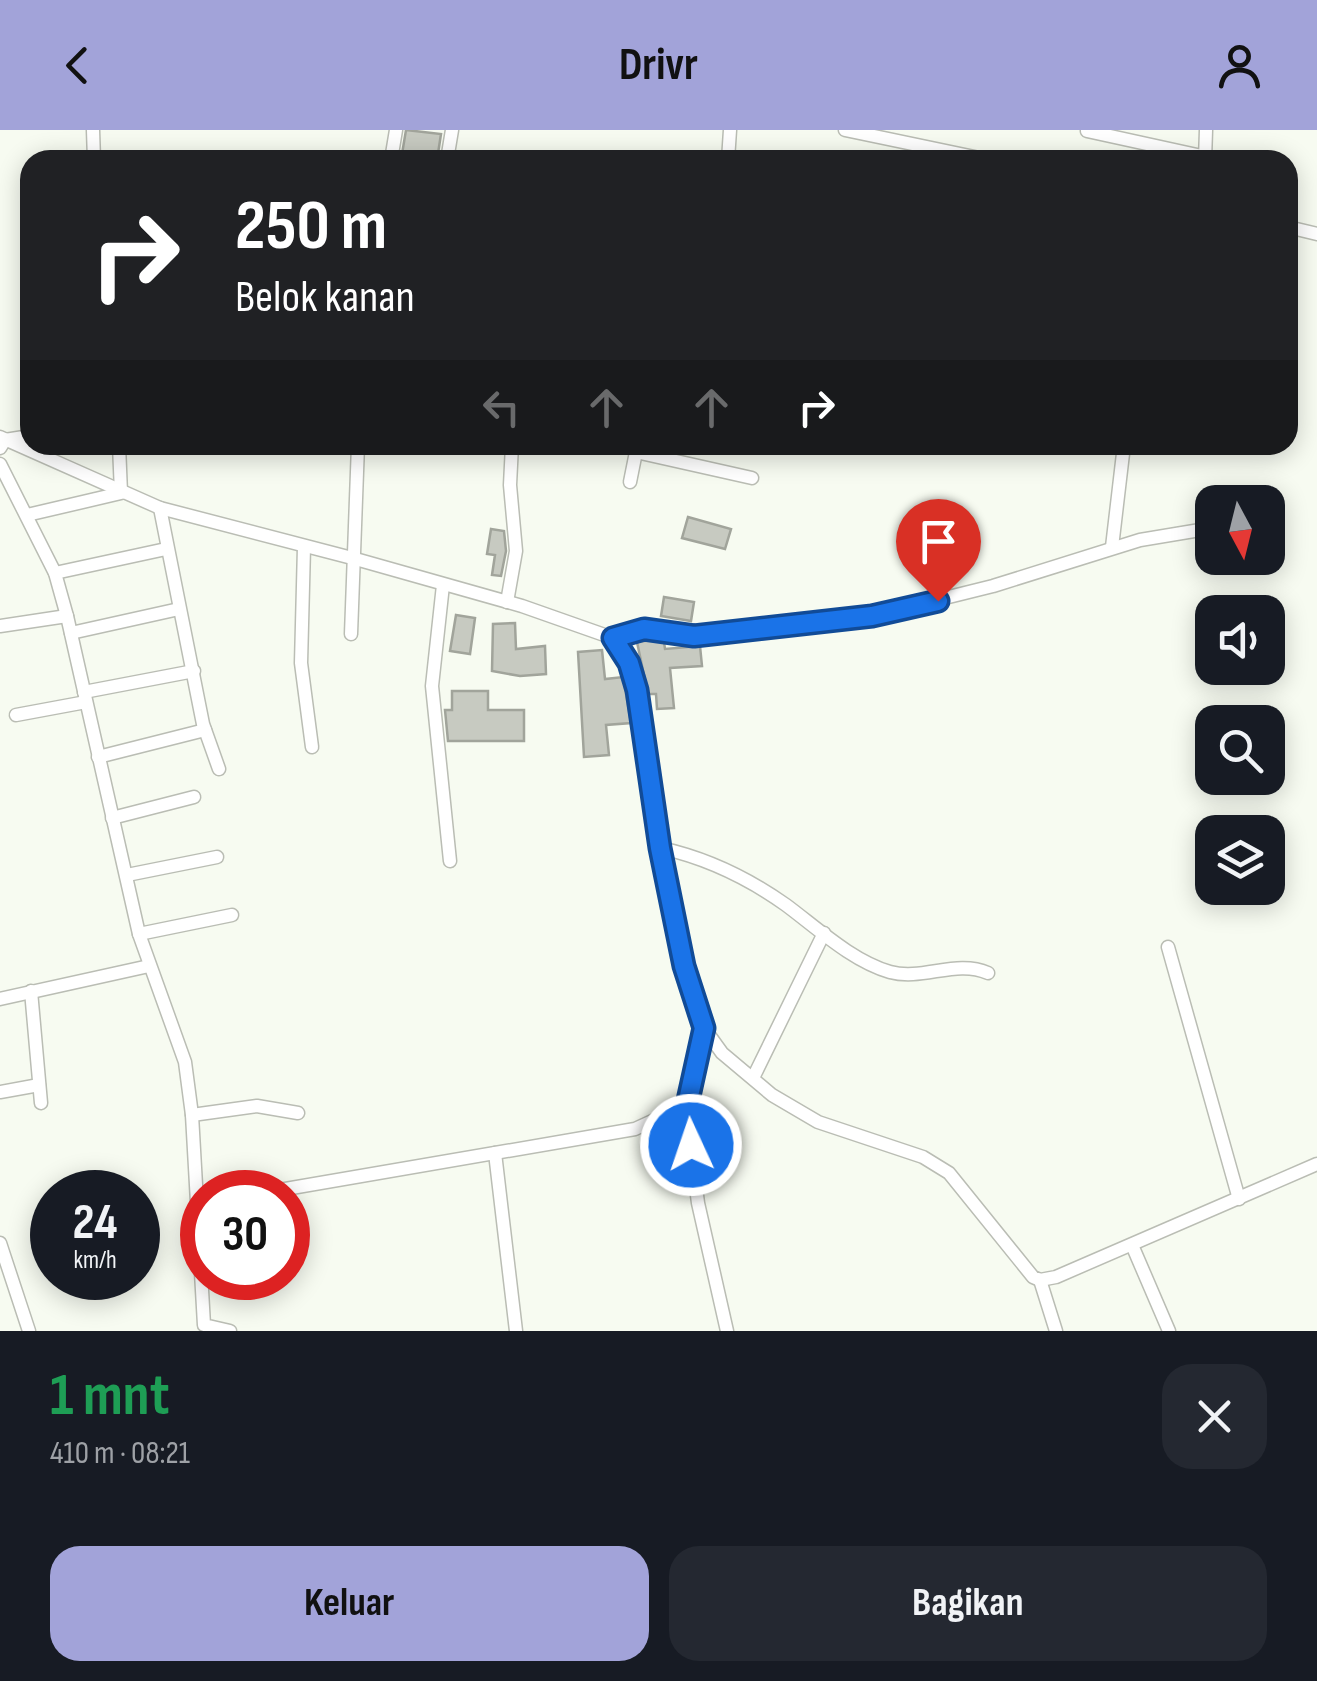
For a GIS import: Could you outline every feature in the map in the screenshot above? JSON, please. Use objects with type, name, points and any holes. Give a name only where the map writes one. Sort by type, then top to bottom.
[{"type":"street","points":[[845,130],[941,150]]},
{"type":"street","points":[[1088,132],[1169,150]]},
{"type":"street","points":[[32,455],[160,508],[508,602],[613,638],[644,629],[694,636],[872,616],[993,586],[1112,547],[1195,531]]},
{"type":"street","points":[[118,455],[120,493]]},
{"type":"street","points":[[350,634],[357,455]]},
{"type":"street","points":[[508,602],[516,551],[512,455]]},
{"type":"street","points":[[630,482],[636,455]]},
{"type":"street","points":[[664,455],[752,478]]},
{"type":"street","points":[[1112,547],[1123,455]]},
{"type":"street","points":[[0,464],[54,573],[67,616],[140,934],[179,1040],[192,1114],[196,1170]]},
{"type":"street","points":[[27,515],[120,493]]},
{"type":"street","points":[[160,508],[205,730],[219,769]]},
{"type":"street","points":[[304,547],[300,663],[312,748]]},
{"type":"street","points":[[54,573],[166,550]]},
{"type":"street","points":[[443,585],[432,686],[450,861]]},
{"type":"street","points":[[71,633],[179,608]]},
{"type":"street","points":[[0,626],[67,616]]},
{"type":"street","points":[[613,638],[629,663],[637,690],[660,848],[684,966],[704,1028],[722,1053],[772,1094],[818,1122],[923,1158],[949,1173],[1030,1274],[1040,1280],[1056,1277],[1317,1164]]},
{"type":"street","points":[[16,715],[194,671]]},
{"type":"street","points":[[98,757],[205,730]]},
{"type":"street","points":[[112,818],[194,796]]},
{"type":"street","points":[[660,848],[711,862],[780,901],[867,962],[890,972],[910,974],[967,967],[988,974]]},
{"type":"street","points":[[127,876],[217,857]]},
{"type":"street","points":[[140,934],[232,916]]},
{"type":"street","points":[[753,1078],[824,933]]},
{"type":"street","points":[[1168,947],[1240,1199]]},
{"type":"street","points":[[0,999],[149,966]]},
{"type":"street","points":[[31,991],[41,1104]]},
{"type":"street","points":[[704,1028],[687,1105],[698,1202],[727,1331]]},
{"type":"street","points":[[0,1092],[39,1084]]},
{"type":"street","points":[[310,1185],[648,1126],[687,1105]]},
{"type":"street","points":[[192,1114],[257,1106],[298,1114]]},
{"type":"street","points":[[495,1153],[516,1331]]},
{"type":"street","points":[[0,1243],[29,1331]]},
{"type":"street","points":[[1132,1245],[1169,1331]]},
{"type":"street","points":[[1040,1280],[1056,1331]]},
{"type":"street","points":[[203,1300],[204,1328],[230,1331]]},
{"type":"building","points":[[406,130],[441,134],[439,150],[403,150]]},
{"type":"building","points":[[688,517],[731,529],[725,549],[682,538]]},
{"type":"building","points":[[491,529],[504,531],[506,551],[501,576],[492,575],[495,555],[487,554]]},
{"type":"building","points":[[664,597],[694,602],[691,621],[661,616]]},
{"type":"building","points":[[456,615],[475,618],[470,654],[450,651]]},
{"type":"building","points":[[515,623],[516,649],[545,646],[546,674],[520,676],[492,671],[493,624]]},
{"type":"building","points":[[637,642],[664,642],[665,649],[700,646],[702,666],[670,668],[674,708],[657,709],[656,694],[648,694]]},
{"type":"building","points":[[602,650],[605,679],[623,677],[631,723],[606,725],[609,755],[584,757],[578,652]]},
{"type":"building","points":[[452,691],[488,691],[488,710],[524,710],[524,741],[448,741],[445,710],[452,710]]},
{"type":"route","points":[[691,1145],[687,1105],[704,1028],[684,966],[660,848],[637,690],[629,663],[613,638],[644,629],[694,636],[872,616],[938,601]]}]
